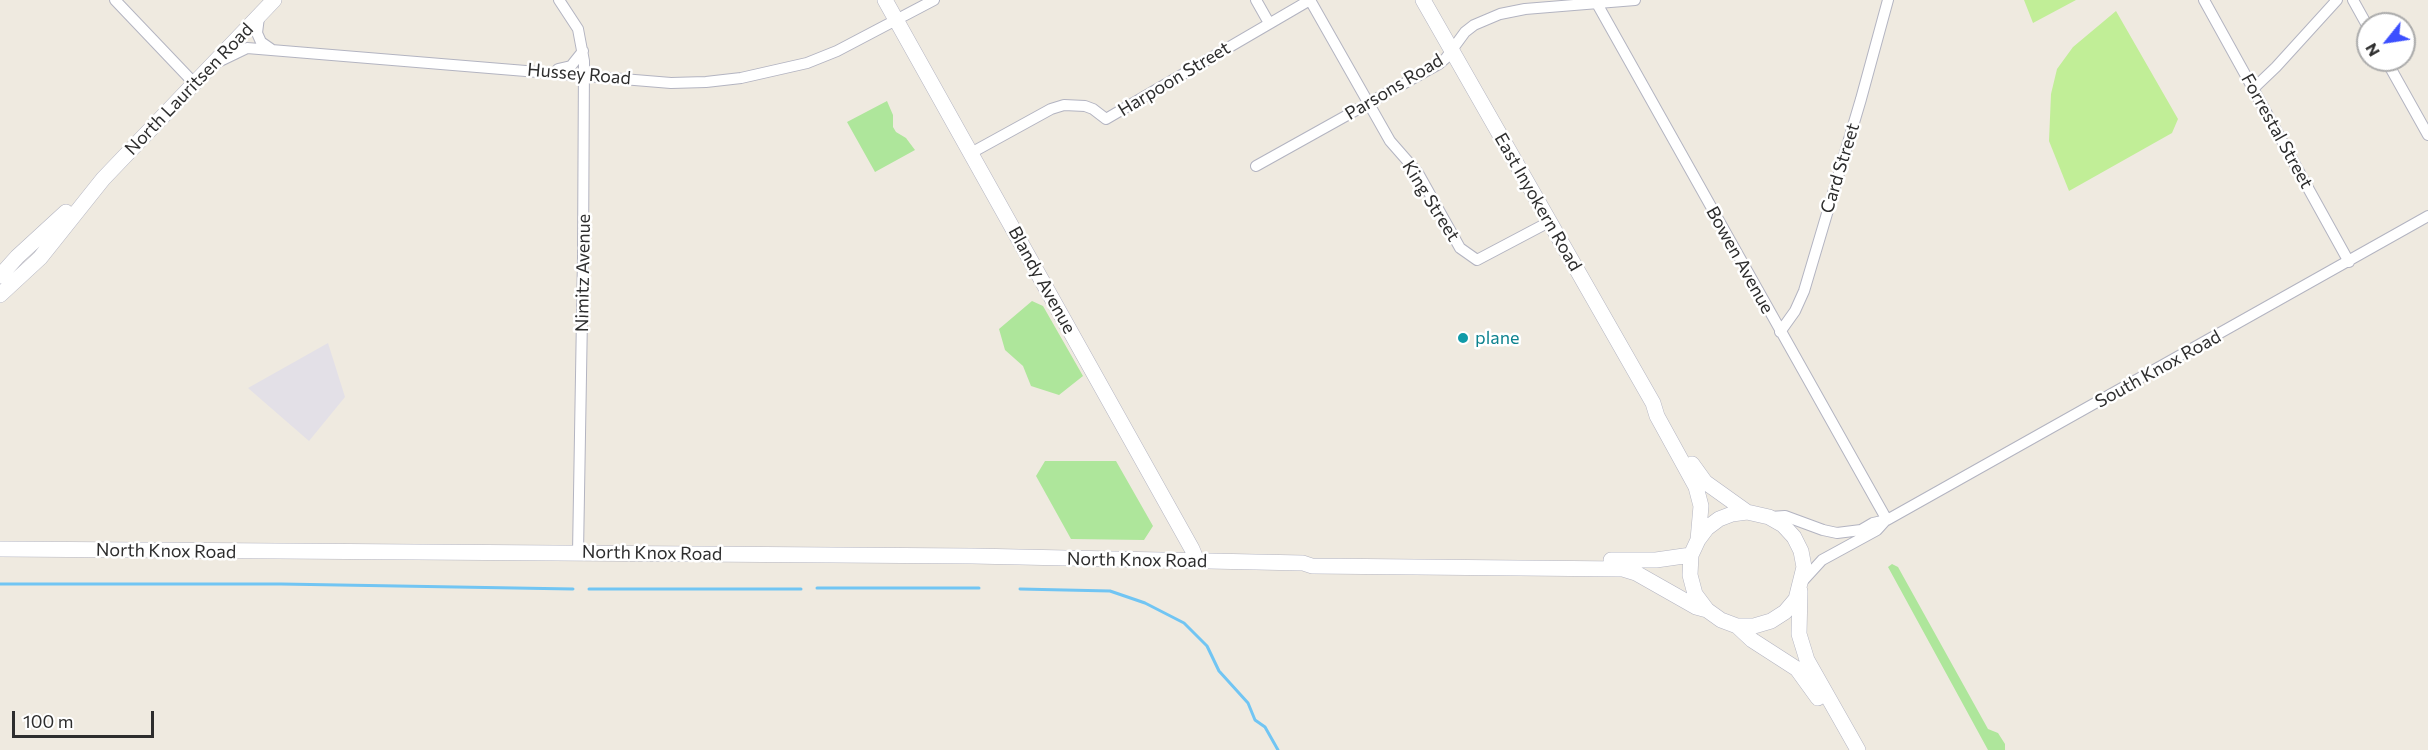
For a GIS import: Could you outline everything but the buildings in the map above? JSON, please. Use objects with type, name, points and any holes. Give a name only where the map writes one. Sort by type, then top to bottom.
[{"type":"street","points":[[115,0],[194,83]]},
{"type":"street","name":"North Lauritsen Road","points":[[0,276],[31,243],[103,178],[274,0]]},
{"type":"street","name":"Nimitz Avenue","points":[[559,0],[578,29],[583,51],[584,75],[578,553]]},
{"type":"street","name":"Blandy Avenue","points":[[885,0],[1197,561]]},
{"type":"street","name":"Hussey Road","points":[[212,66],[247,48],[671,83],[706,82],[741,78],[807,63],[837,51],[934,0]]},
{"type":"street","points":[[1256,0],[1269,23]]},
{"type":"street","name":"Harpoon Street","points":[[971,153],[1051,109],[1064,105],[1093,109],[1106,119],[1310,0]]},
{"type":"street","name":"King Street","points":[[1310,0],[1390,141],[1418,173],[1460,248],[1477,260],[1549,222]]},
{"type":"street","name":"East Inyokern Road","points":[[1423,0],[1653,403],[1705,482],[1747,512]]},
{"type":"street","name":"Parsons Road","points":[[1256,166],[1439,64],[1452,51],[1465,32],[1474,25],[1500,14],[1525,9],[1635,0]]},
{"type":"street","name":"Card Street","points":[[1780,332],[1795,311],[1804,291],[1888,0]]},
{"type":"street","name":"Forrestal Street","points":[[2204,0],[2349,262]]},
{"type":"street","points":[[2254,88],[2337,0]]},
{"type":"street","name":"Bowen Avenue","points":[[1595,2],[1887,520]]},
{"type":"street","points":[[259,16],[257,33],[261,42],[272,50]]},
{"type":"street","points":[[546,71],[571,66],[583,51]]},
{"type":"street","points":[[2393,72],[2428,135]]},
{"type":"street","name":"North Lauritsen Road","points":[[0,295],[40,258],[103,178]]},
{"type":"street","name":"South Knox Road","points":[[1800,585],[1822,560],[1877,530],[1887,520],[2428,216]]},
{"type":"street","name":"East Inyokern Road","points":[[1653,403],[1657,416],[1700,496],[1698,540]]},
{"type":"street","points":[[1747,512],[1769,516],[1783,525],[1794,537],[1801,551],[1804,567],[1796,599],[1785,612],[1771,621],[1754,626],[1737,626],[1721,620],[1707,610],[1695,594],[1690,575],[1691,555],[1707,528],[1719,519],[1747,512]]},
{"type":"street","name":"South Knox Road","points":[[1769,516],[1785,516],[1837,533],[1861,530],[1873,523],[1887,520]]},
{"type":"street","name":"North Knox Road","points":[[0,549],[990,556],[1303,563],[1312,566],[1623,569],[1636,573],[1696,607],[1707,610]]},
{"type":"street","name":"North Knox Road","points":[[1303,563],[1312,558],[1656,560],[1691,555]]},
{"type":"street","points":[[1800,585],[1798,634],[1807,660],[1858,750]]},
{"type":"street","points":[[1737,626],[1752,640],[1797,669],[1810,685],[1847,750]]},
{"type":"shaded area","points":[[328,343],[345,397],[309,441],[248,388]]},
{"type":"green space","points":[[2024,0],[2076,0],[2033,23]]},
{"type":"green space","points":[[2116,11],[2178,119],[2172,133],[2069,191],[2049,141],[2051,94],[2057,69],[2073,47]]},
{"type":"green space","points":[[887,101],[893,115],[893,127],[915,150],[875,172],[847,122]]},
{"type":"green space","points":[[1032,301],[1043,306],[1083,376],[1059,395],[1031,386],[1023,366],[1005,350],[999,329]]},
{"type":"green space","points":[[1045,461],[1116,461],[1153,526],[1144,540],[1071,539],[1036,476]]},
{"type":"green space","points":[[1892,564],[1898,567],[1988,729],[1998,733],[2005,744],[2005,750],[1988,750],[1888,567]]},
{"type":"waterway","points":[[0,584],[281,584],[573,589]]},
{"type":"waterway","points":[[817,588],[979,588]]},
{"type":"waterway","points":[[589,589],[801,589]]},
{"type":"waterway","points":[[1020,589],[1110,591],[1145,603],[1184,623],[1207,646],[1219,671],[1248,703],[1255,720],[1265,727],[1278,750]]},
{"type":"place","name":"plane","points":[[1463,338]]}]
